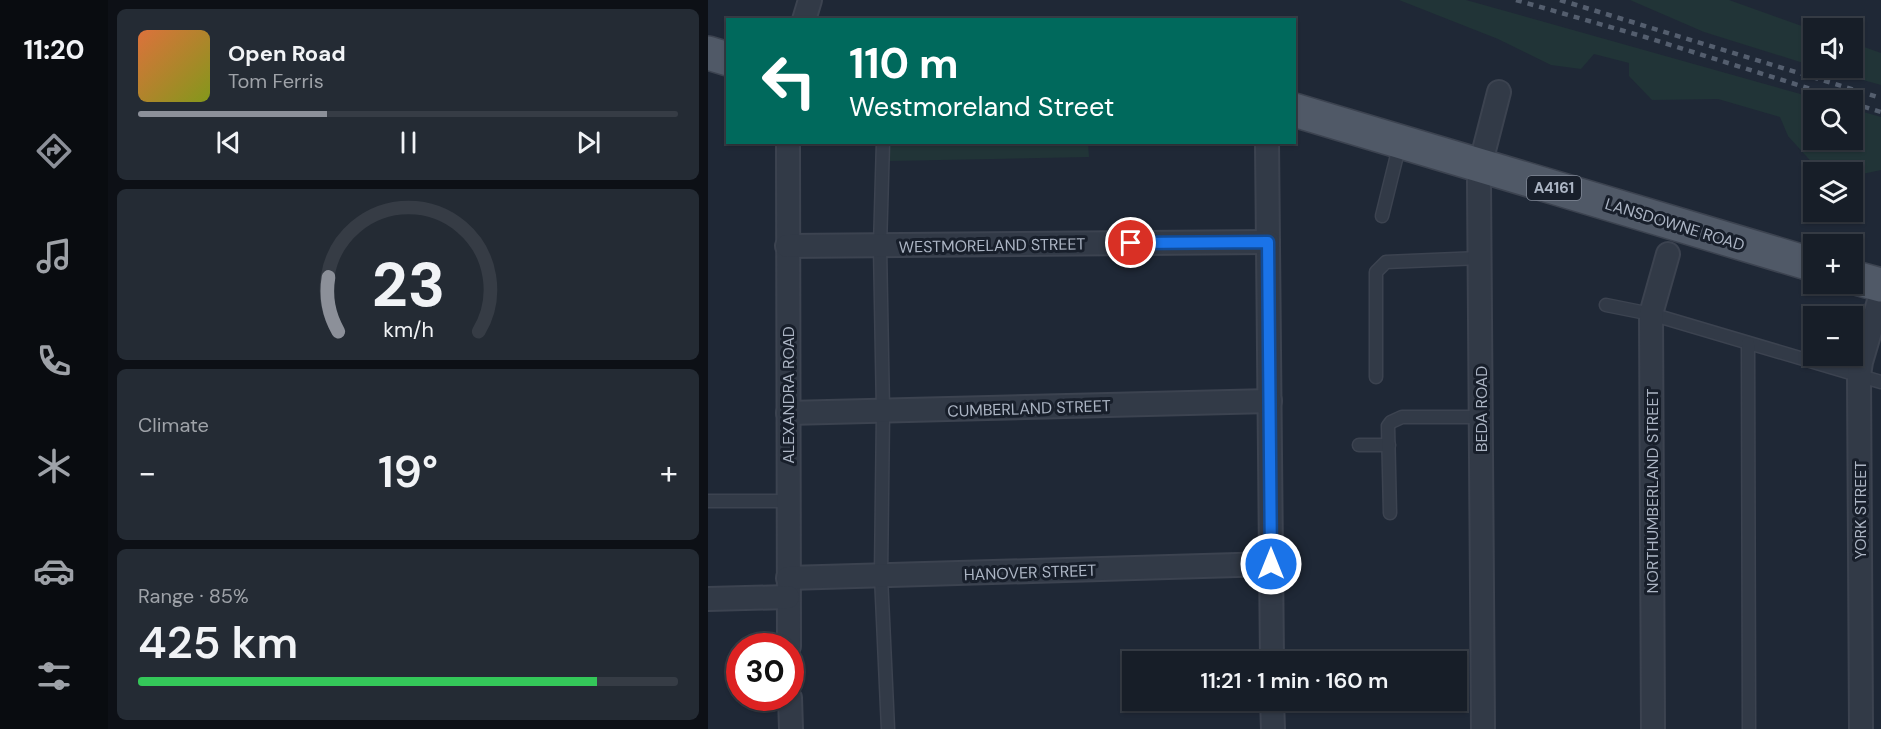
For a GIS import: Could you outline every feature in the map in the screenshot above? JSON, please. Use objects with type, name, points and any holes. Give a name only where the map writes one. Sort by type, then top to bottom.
[{"type":"main road","points":[[708,53],[726,58]]},
{"type":"main road","name":"LANSDOWNE ROAD","points":[[1296,111],[1803,262]]},
{"type":"main road","points":[[1863,280],[1881,285]]},
{"type":"street","points":[[805,18],[810,0]]},
{"type":"street","name":"BEDA ROAD","points":[[1483,729],[1480,166],[1499,92]]},
{"type":"street","name":"ALEXANDRA ROAD","points":[[788,144],[789,633]]},
{"type":"street","points":[[1268,144],[1272,651]]},
{"type":"street","name":"WESTMORELAND STREET","points":[[787,246],[1268,242]]},
{"type":"street","name":"NORTHUMBERLAND STREET","points":[[1653,729],[1651,314],[1668,254]]},
{"type":"street","name":"YORK STREET","points":[[1861,729],[1859,375],[1881,294]]},
{"type":"street","name":"CUMBERLAND STREET","points":[[788,413],[1270,401]]},
{"type":"street","name":"HANOVER STREET","points":[[708,598],[881,576],[1271,564]]},
{"type":"street","points":[[790,711],[790,729]]},
{"type":"street","points":[[1272,711],[1272,729]]},
{"type":"lane","points":[[1382,216],[1401,142]]},
{"type":"lane","points":[[883,144],[880,246],[883,412],[881,576],[888,729]]},
{"type":"lane","points":[[1377,377],[1376,272],[1386,262],[1480,258]]},
{"type":"lane","points":[[1606,305],[1651,314],[1881,382]]},
{"type":"lane","points":[[1748,343],[1749,729]]},
{"type":"lane","points":[[1390,513],[1389,426],[1396,418],[1482,417]]},
{"type":"lane","points":[[1359,445],[1389,445]]},
{"type":"lane","points":[[708,501],[788,501]]},
{"type":"green space","points":[[1399,0],[1466,0],[1803,95],[1803,150],[1863,150],[1863,112],[1881,117],[1881,170],[1863,174],[1863,162],[1812,162],[1788,136],[1780,117],[1718,99],[1652,100],[1629,76],[1629,63],[1594,54],[1581,69],[1551,65],[1498,39]]},
{"type":"green space","points":[[1630,0],[1729,0],[1803,26],[1803,63],[1704,32]]},
{"type":"green space","points":[[1863,47],[1881,53],[1881,85],[1856,78],[1863,78]]},
{"type":"green space","points":[[890,144],[1088,144],[1089,157],[890,161]]},
{"type":"railway","points":[[1516,0],[1645,37],[1814,90]]},
{"type":"railway","points":[[1560,0],[1881,98]]},
{"type":"railway","points":[[1863,106],[1881,112]]},
{"type":"route","points":[[1131,243],[1268,242],[1271,564]]}]
